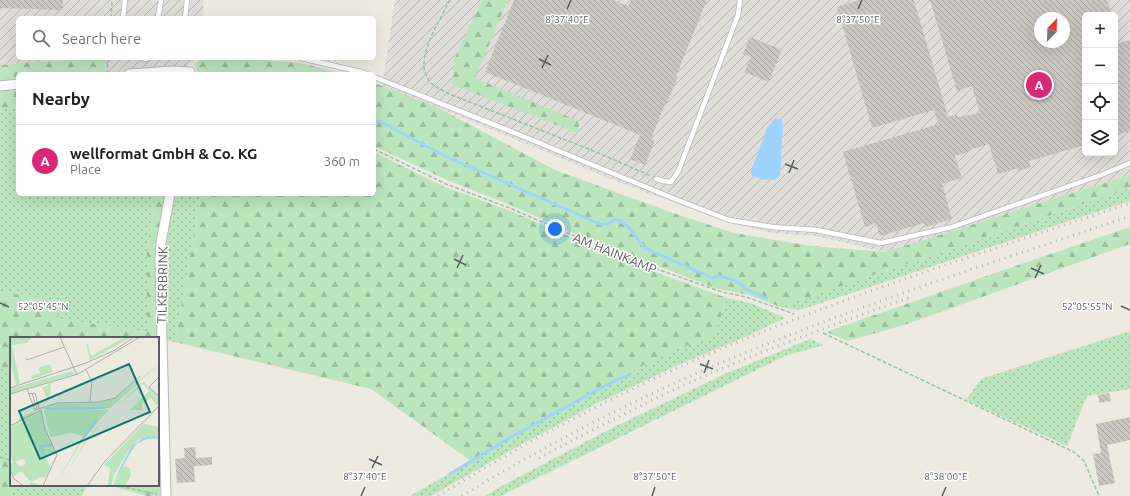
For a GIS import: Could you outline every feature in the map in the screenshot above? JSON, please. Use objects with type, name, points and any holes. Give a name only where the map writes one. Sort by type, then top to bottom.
[{"type":"street","points":[[158,72],[181,72]]},
{"type":"street","points":[[0,86],[16,84]]},
{"type":"street","name":"TILKERBRINK","points":[[162,495],[160,261],[161,243],[170,196]]},
{"type":"lane","points":[[123,16],[125,0]]},
{"type":"lane","points":[[158,16],[161,0]]},
{"type":"lane","points":[[185,16],[187,0]]},
{"type":"lane","points":[[656,179],[671,182],[678,172],[735,22],[740,0]]},
{"type":"lane","points":[[310,60],[361,72]]},
{"type":"lane","points":[[376,78],[729,220],[772,228],[816,230],[881,243],[952,227],[1101,175],[1130,163]]},
{"type":"path","points":[[111,16],[112,0]]},
{"type":"path","points":[[450,0],[425,53],[423,65],[426,76],[432,85],[447,93],[596,152],[656,179]]},
{"type":"path","points":[[107,72],[108,60]]},
{"type":"path","name":"AM HAINKAMP","points":[[376,150],[446,184],[512,209],[626,258],[722,292],[746,297],[794,314]]},
{"type":"path","points":[[823,333],[1074,452],[1084,461],[1099,496]]},
{"type":"path","points":[[0,457],[10,460]]},
{"type":"path","points":[[119,486],[162,495]]},
{"type":"shaded area","points":[[0,0],[204,0],[202,16],[16,16],[16,60],[67,60],[0,65]]},
{"type":"shaded area","points":[[395,0],[1130,0],[1130,175],[885,252],[816,236],[772,233],[730,223],[621,183],[437,107],[382,86]]},
{"type":"shaded area","points":[[106,60],[194,60],[179,72],[105,72]]},
{"type":"green space","points":[[482,0],[508,0],[475,78],[579,121],[578,133],[452,85],[454,60]]},
{"type":"green space","points":[[67,60],[106,60],[105,72],[16,72],[16,108],[0,109],[0,65]]},
{"type":"green space","points":[[200,60],[264,60],[301,63],[336,72],[199,72],[197,71],[195,64]]},
{"type":"green space","points":[[376,84],[437,107],[555,170],[673,213],[734,233],[811,246],[885,252],[1130,175],[1130,188],[780,307],[749,295],[715,288],[570,232],[513,206],[447,180],[376,147]]},
{"type":"green space","points":[[16,108],[16,196],[156,196],[147,250],[147,332],[61,319],[41,297],[0,292],[0,109]]},
{"type":"green space","points":[[376,153],[445,187],[511,211],[625,261],[727,298],[714,337],[682,347],[607,383],[471,461],[371,389],[175,342],[201,196],[376,196]]},
{"type":"green space","points":[[1130,188],[1130,201],[800,310],[780,307]]},
{"type":"green space","points":[[156,196],[167,196],[155,260],[158,337],[10,337],[10,371],[0,367],[0,292],[41,297],[61,319],[147,332],[147,250]]},
{"type":"green space","points":[[173,196],[201,196],[175,342],[165,340],[163,261]]},
{"type":"green space","points":[[1130,227],[1130,244],[904,325],[848,341],[826,332],[992,274]]},
{"type":"green space","points":[[727,298],[751,303],[785,318],[678,365],[594,405],[431,496],[410,496],[607,383],[682,347],[713,337]]},
{"type":"green space","points":[[1130,331],[1130,389],[1087,396],[1067,446],[966,400],[981,379]]},
{"type":"green space","points":[[810,339],[824,345],[785,356],[501,496],[485,496],[612,428],[727,373]]},
{"type":"green space","points":[[0,367],[10,371],[10,458],[0,456]]},
{"type":"green space","points":[[159,422],[160,496],[147,496],[111,486],[159,486]]},
{"type":"green space","points":[[0,456],[10,458],[10,486],[18,486],[9,496],[0,496]]},
{"type":"green space","points":[[18,486],[87,486],[82,496],[9,496]]},
{"type":"water","points":[[775,118],[781,120],[783,123],[780,175],[778,178],[771,180],[762,179],[751,175],[751,171],[767,128]]},
{"type":"building","points":[[0,0],[63,0],[62,10],[0,8]]},
{"type":"building","points":[[514,0],[613,0],[628,6],[631,0],[707,0],[676,76],[678,77],[651,139],[655,141],[645,165],[630,159],[640,135],[485,72]]},
{"type":"building","points":[[859,0],[914,0],[948,117],[957,114],[958,117],[980,113],[972,86],[957,91],[930,0],[1107,0],[1111,12],[1082,12],[1082,146],[1029,161],[1031,167],[1018,171],[1018,168],[998,174],[989,144],[955,156],[962,178],[942,184],[952,219],[925,227],[924,223],[880,236],[876,223],[865,227],[843,152],[939,124],[934,110],[872,128],[837,7]]},
{"type":"building","points":[[750,37],[782,50],[769,82],[744,72],[751,57],[743,54]]},
{"type":"building","points":[[1130,40],[1130,131],[1118,135],[1118,48],[1118,43]]},
{"type":"building","points":[[1109,393],[1111,401],[1099,403],[1098,395]]},
{"type":"building","points":[[1130,417],[1130,440],[1107,445],[1115,483],[1099,486],[1093,454],[1101,453],[1096,424]]},
{"type":"building","points":[[195,447],[196,458],[212,457],[212,465],[194,466],[195,482],[177,483],[175,459],[185,458],[184,448]]},
{"type":"waterway","points":[[376,121],[387,125],[445,156],[599,224],[607,224],[616,219],[621,221],[629,228],[645,248],[712,278],[718,276],[734,280],[741,284],[745,289],[766,298]]},
{"type":"waterway","points":[[450,474],[511,437],[612,382],[629,375]]},
{"type":"railway","points":[[438,496],[521,447],[577,417],[664,374],[721,349],[895,282],[1130,203]]},
{"type":"railway","points":[[462,496],[571,434],[646,396],[723,362],[899,294],[1130,216]]},
{"type":"railway","points":[[539,458],[638,407],[730,365],[790,341],[911,297]]},
{"type":"place","name":"wellformat GmbH & Co. KG","points":[[1039,85]]}]
